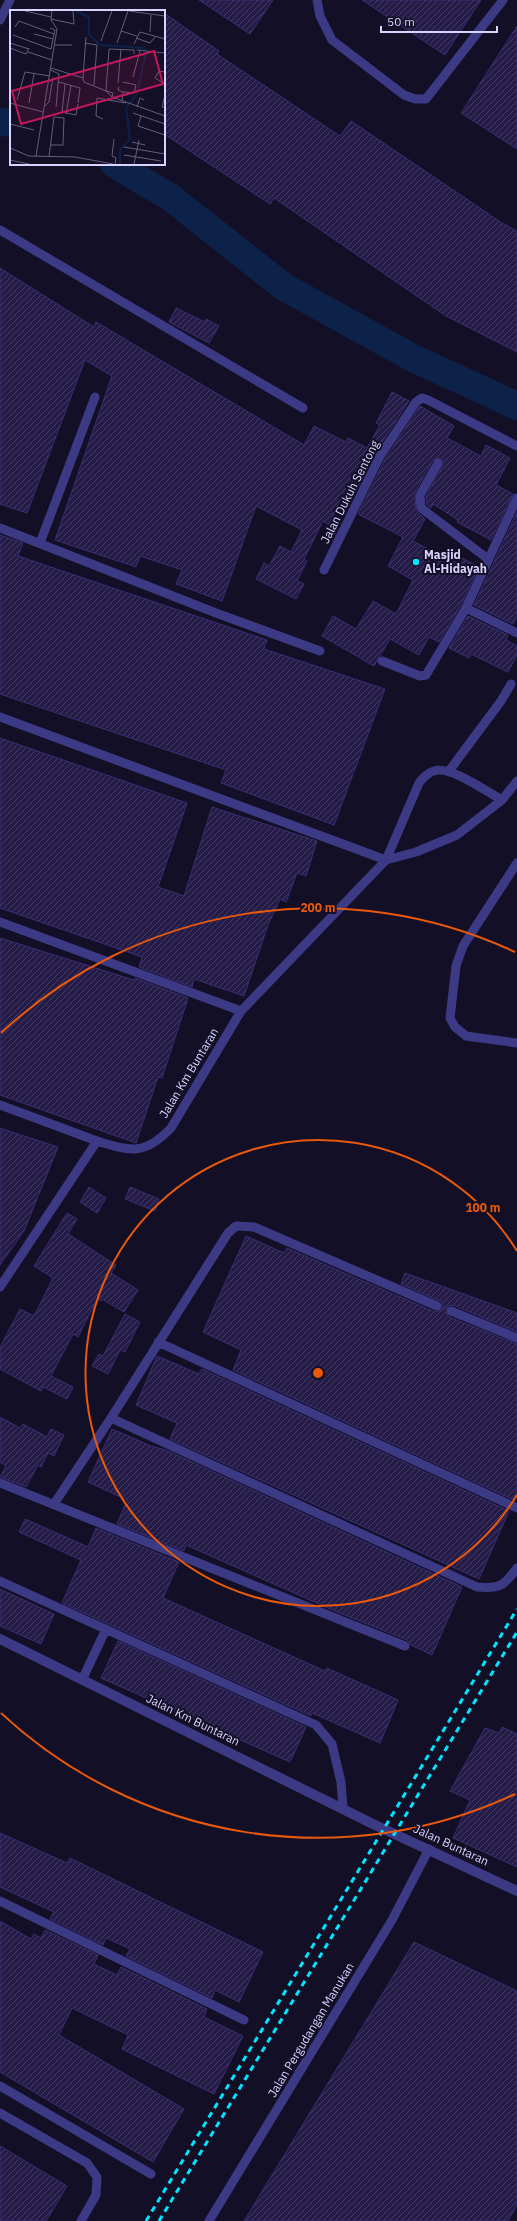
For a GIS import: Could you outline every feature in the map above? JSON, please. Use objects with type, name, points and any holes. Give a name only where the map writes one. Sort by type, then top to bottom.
[{"type":"street","name":"Jalan Km Buntaran","points":[[0,1639],[373,1824]]},
{"type":"street","name":"Jalan Buntaran","points":[[373,1824],[517,1890]]},
{"type":"lane","points":[[0,20],[10,0]]},
{"type":"lane","points":[[317,0],[320,16],[332,40],[404,95],[415,98],[426,98],[503,0]]},
{"type":"lane","points":[[0,230],[303,408]]},
{"type":"lane","points":[[40,543],[95,397]]},
{"type":"lane","name":"Jalan Dukuh Sentong","points":[[324,570],[380,456],[416,402],[422,398],[517,446]]},
{"type":"lane","points":[[438,463],[420,495],[421,508],[488,559]]},
{"type":"lane","points":[[382,661],[420,676],[426,675],[466,608],[517,498]]},
{"type":"lane","points":[[0,528],[216,613],[320,651]]},
{"type":"lane","points":[[466,608],[517,633]]},
{"type":"lane","points":[[502,800],[449,771],[501,701],[510,684]]},
{"type":"lane","points":[[0,717],[386,860],[416,852],[457,835],[502,800],[517,781]]},
{"type":"lane","name":"Jalan Km Buntaran","points":[[0,1105],[116,1147],[142,1149],[157,1143],[171,1128],[241,1012],[386,860],[419,783],[434,770],[449,771]]},
{"type":"lane","points":[[517,863],[463,946],[456,966],[450,1018],[455,1027],[466,1036],[517,1043]]},
{"type":"lane","points":[[0,922],[241,1012]]},
{"type":"lane","points":[[0,1286],[97,1141]]},
{"type":"lane","points":[[54,1504],[111,1418],[228,1233],[236,1226],[254,1227],[437,1306]]},
{"type":"lane","points":[[451,1311],[517,1338]]},
{"type":"lane","points":[[158,1342],[517,1508]]},
{"type":"lane","points":[[111,1418],[477,1587],[490,1588],[506,1584],[517,1568]]},
{"type":"lane","points":[[0,1483],[405,1646]]},
{"type":"lane","points":[[0,1581],[316,1725],[332,1744],[342,1782],[343,1808]]},
{"type":"lane","points":[[82,1680],[106,1629]]},
{"type":"lane","name":"Jalan Pergudangan Manukan","points":[[209,2221],[392,1920],[429,1849]]},
{"type":"lane","points":[[0,1901],[244,2020]]},
{"type":"lane","points":[[0,2086],[152,2174]]},
{"type":"lane","points":[[0,2113],[87,2163],[97,2178],[96,2195],[81,2221]]},
{"type":"building","points":[[199,0],[273,0],[250,34]]},
{"type":"building","points":[[362,0],[481,0],[445,55]]},
{"type":"building","points":[[165,14],[219,51],[217,54],[340,136],[351,121],[502,223],[517,231],[517,352],[446,316],[274,198],[270,204],[165,135]]},
{"type":"building","points":[[517,26],[517,149],[461,113]]},
{"type":"building","points":[[0,268],[94,327],[96,322],[304,445],[314,426],[346,442],[348,438],[367,448],[380,425],[376,423],[392,392],[409,401],[375,453],[348,508],[339,504],[329,525],[323,521],[304,559],[307,561],[297,581],[304,584],[296,599],[256,579],[264,563],[269,566],[280,546],[291,552],[302,530],[256,506],[222,601],[176,584],[182,570],[140,556],[136,567],[55,540],[112,376],[85,360],[27,513],[0,504]]},
{"type":"building","points":[[176,308],[205,322],[206,319],[219,326],[209,343],[169,322]]},
{"type":"building","points":[[420,406],[454,426],[447,438],[481,456],[486,445],[510,458],[496,485],[513,494],[491,540],[457,522],[458,520],[433,504],[431,508],[427,505],[426,496],[444,463],[441,458],[433,460],[415,492],[416,511],[425,519],[413,541],[446,559],[449,551],[479,567],[461,605],[439,642],[429,637],[419,655],[390,639],[374,666],[322,636],[333,616],[356,629],[373,601],[396,614],[413,580],[388,566],[403,537],[358,514],[385,459]]},
{"type":"building","points":[[517,512],[517,616],[513,624],[474,605]]},
{"type":"building","points":[[0,535],[23,543],[18,556],[267,640],[264,649],[385,689],[334,825],[221,783],[226,770],[0,694]]},
{"type":"building","points":[[468,616],[508,635],[506,640],[517,646],[517,655],[508,672],[471,654],[469,658],[449,648]]},
{"type":"building","points":[[0,738],[187,803],[158,887],[184,896],[212,807],[317,841],[306,876],[297,873],[286,902],[280,899],[268,925],[244,996],[194,979],[192,987],[139,967],[142,957],[0,908]]},
{"type":"building","points":[[0,938],[134,980],[135,978],[188,998],[162,1078],[158,1077],[136,1143],[0,1095]]},
{"type":"building","points":[[0,1128],[58,1147],[24,1231],[0,1265]]},
{"type":"building","points":[[89,1187],[106,1198],[97,1213],[80,1202]]},
{"type":"building","points":[[130,1187],[159,1199],[155,1211],[125,1199]]},
{"type":"building","points":[[67,1213],[77,1219],[68,1234],[116,1265],[111,1273],[138,1290],[124,1312],[102,1299],[101,1301],[97,1299],[78,1337],[73,1334],[51,1376],[73,1387],[67,1399],[43,1387],[41,1391],[0,1369],[0,1347],[20,1309],[34,1316],[53,1278],[34,1266]]},
{"type":"building","points":[[246,1236],[284,1253],[287,1248],[435,1312],[442,1309],[442,1302],[401,1284],[405,1273],[517,1313],[517,1332],[453,1305],[448,1306],[445,1311],[449,1317],[517,1344],[517,1493],[514,1500],[233,1370],[241,1350],[203,1332]]},
{"type":"building","points":[[125,1314],[140,1322],[125,1352],[120,1350],[108,1374],[92,1366],[99,1354],[103,1356]]},
{"type":"building","points":[[157,1356],[199,1374],[202,1369],[509,1511],[479,1579],[170,1439],[177,1423],[136,1405]]},
{"type":"building","points":[[0,1417],[20,1428],[23,1424],[47,1437],[51,1429],[64,1435],[54,1456],[48,1453],[41,1467],[38,1465],[26,1487],[0,1477],[6,1466],[0,1462]]},
{"type":"building","points":[[112,1429],[151,1446],[166,1450],[462,1587],[432,1655],[411,1645],[407,1640],[330,1609],[186,1545],[184,1551],[117,1524],[127,1500],[88,1482]]},
{"type":"building","points":[[25,1519],[88,1547],[96,1528],[179,1562],[163,1598],[325,1671],[327,1668],[398,1700],[380,1743],[312,1713],[311,1716],[62,1603],[81,1560],[19,1532]]},
{"type":"building","points":[[0,1589],[54,1614],[41,1644],[0,1626]]},
{"type":"building","points":[[118,1641],[306,1727],[290,1762],[101,1678]]},
{"type":"building","points":[[502,1727],[517,1734],[517,1867],[453,1838],[470,1800],[450,1791],[485,1728],[499,1733]]},
{"type":"building","points":[[0,1833],[67,1863],[70,1858],[263,1952],[239,2002],[215,1990],[212,1998],[126,1956],[130,1949],[106,1938],[103,1945],[50,1919],[54,1912],[0,1887]]},
{"type":"building","points":[[0,1921],[31,1939],[34,1934],[41,1938],[45,1930],[98,1955],[94,1964],[117,1975],[121,1967],[207,2009],[204,2017],[243,2036],[214,2094],[122,2049],[128,2035],[72,2008],[59,2035],[184,2109],[153,2162],[0,2072]]},
{"type":"building","points":[[414,1942],[517,1991],[517,2205],[508,2221],[244,2221]]},
{"type":"building","points":[[0,2146],[67,2186],[46,2221],[0,2221]]},
{"type":"waterway","points":[[0,122],[10,123]]},
{"type":"waterway","points":[[116,165],[170,197],[284,287],[413,358],[517,406]]},
{"type":"railway","points":[[146,2221],[517,1609]]},
{"type":"railway","points":[[159,2221],[517,1632]]},
{"type":"place","name":"Masjid Al-Hidayah","points":[[416,562]]}]
